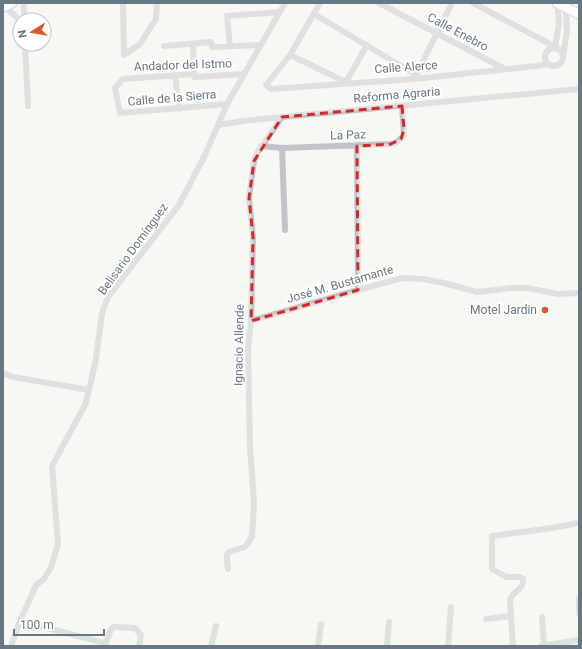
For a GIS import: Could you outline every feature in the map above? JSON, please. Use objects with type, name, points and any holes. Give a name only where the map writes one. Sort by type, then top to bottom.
[{"type":"main road","points":[[557,3],[574,9]]},
{"type":"street","points":[[123,3],[124,55],[140,44],[156,20],[157,3]]},
{"type":"street","name":"Belisario Domínguez","points":[[11,646],[36,585],[44,579],[51,567],[58,544],[52,466],[86,403],[96,359],[102,313],[108,297],[179,205],[205,155],[225,108],[285,3]]},
{"type":"street","points":[[320,3],[290,55],[346,82],[367,45]]},
{"type":"street","name":"Calle Enebro","points":[[379,3],[506,69]]},
{"type":"street","points":[[314,14],[367,45],[415,77],[452,3]]},
{"type":"street","points":[[473,3],[561,50],[563,56]]},
{"type":"street","points":[[554,47],[559,23],[557,3]]},
{"type":"street","points":[[554,47],[549,48],[545,54],[545,57],[548,64],[555,66],[561,63],[574,9]]},
{"type":"street","points":[[230,46],[227,16],[280,12]]},
{"type":"street","points":[[164,46],[211,42],[212,47],[261,45]]},
{"type":"street","points":[[193,44],[194,74]]},
{"type":"street","points":[[25,52],[28,106]]},
{"type":"street","name":"Calle Alerce","points":[[290,55],[266,85],[271,88],[415,77],[548,64]]},
{"type":"street","name":"Andador del Istmo","points":[[120,114],[115,88],[123,79],[194,74],[194,77],[244,74]]},
{"type":"street","points":[[175,75],[179,109]]},
{"type":"street","name":"Reforma Agraria","points":[[218,125],[282,117],[579,89]]},
{"type":"street","name":"La Paz","points":[[261,146],[282,148],[357,146],[396,143],[404,135],[402,106]]},
{"type":"street","name":"Calle de la Sierra","points":[[120,114],[179,109],[225,108]]},
{"type":"street","name":"Ignacio Allende","points":[[228,569],[227,555],[229,552],[244,547],[252,537],[254,502],[250,447],[248,349],[251,321],[253,237],[250,194],[254,161],[261,146],[282,117]]},
{"type":"street","points":[[357,146],[358,290]]},
{"type":"street","points":[[282,148],[285,230]]},
{"type":"street","name":"José M. Bustamante","points":[[251,321],[402,278],[423,279],[477,292],[526,288],[558,294],[579,293]]},
{"type":"street","points":[[3,373],[13,377],[89,390]]},
{"type":"street","points":[[513,646],[510,599],[512,595],[522,588],[524,584],[523,579],[520,576],[506,577],[492,569],[492,536],[579,523]]},
{"type":"street","points":[[579,599],[579,613]]},
{"type":"street","points":[[448,646],[451,607]]},
{"type":"street","points":[[486,619],[510,616]]},
{"type":"street","points":[[542,617],[542,646],[579,640]]},
{"type":"street","points":[[20,621],[105,645],[111,629],[114,626],[135,628],[141,634],[139,646]]},
{"type":"street","points":[[387,646],[389,622]]},
{"type":"street","points":[[318,646],[321,624]]},
{"type":"street","points":[[211,646],[216,626]]},
{"type":"highlighted area","points":[[402,106],[404,130],[401,139],[391,144],[357,146],[358,290],[251,321],[253,237],[249,198],[254,161],[282,117]]},
{"type":"place","name":"Motel Jardin","points":[[545,310]]}]
